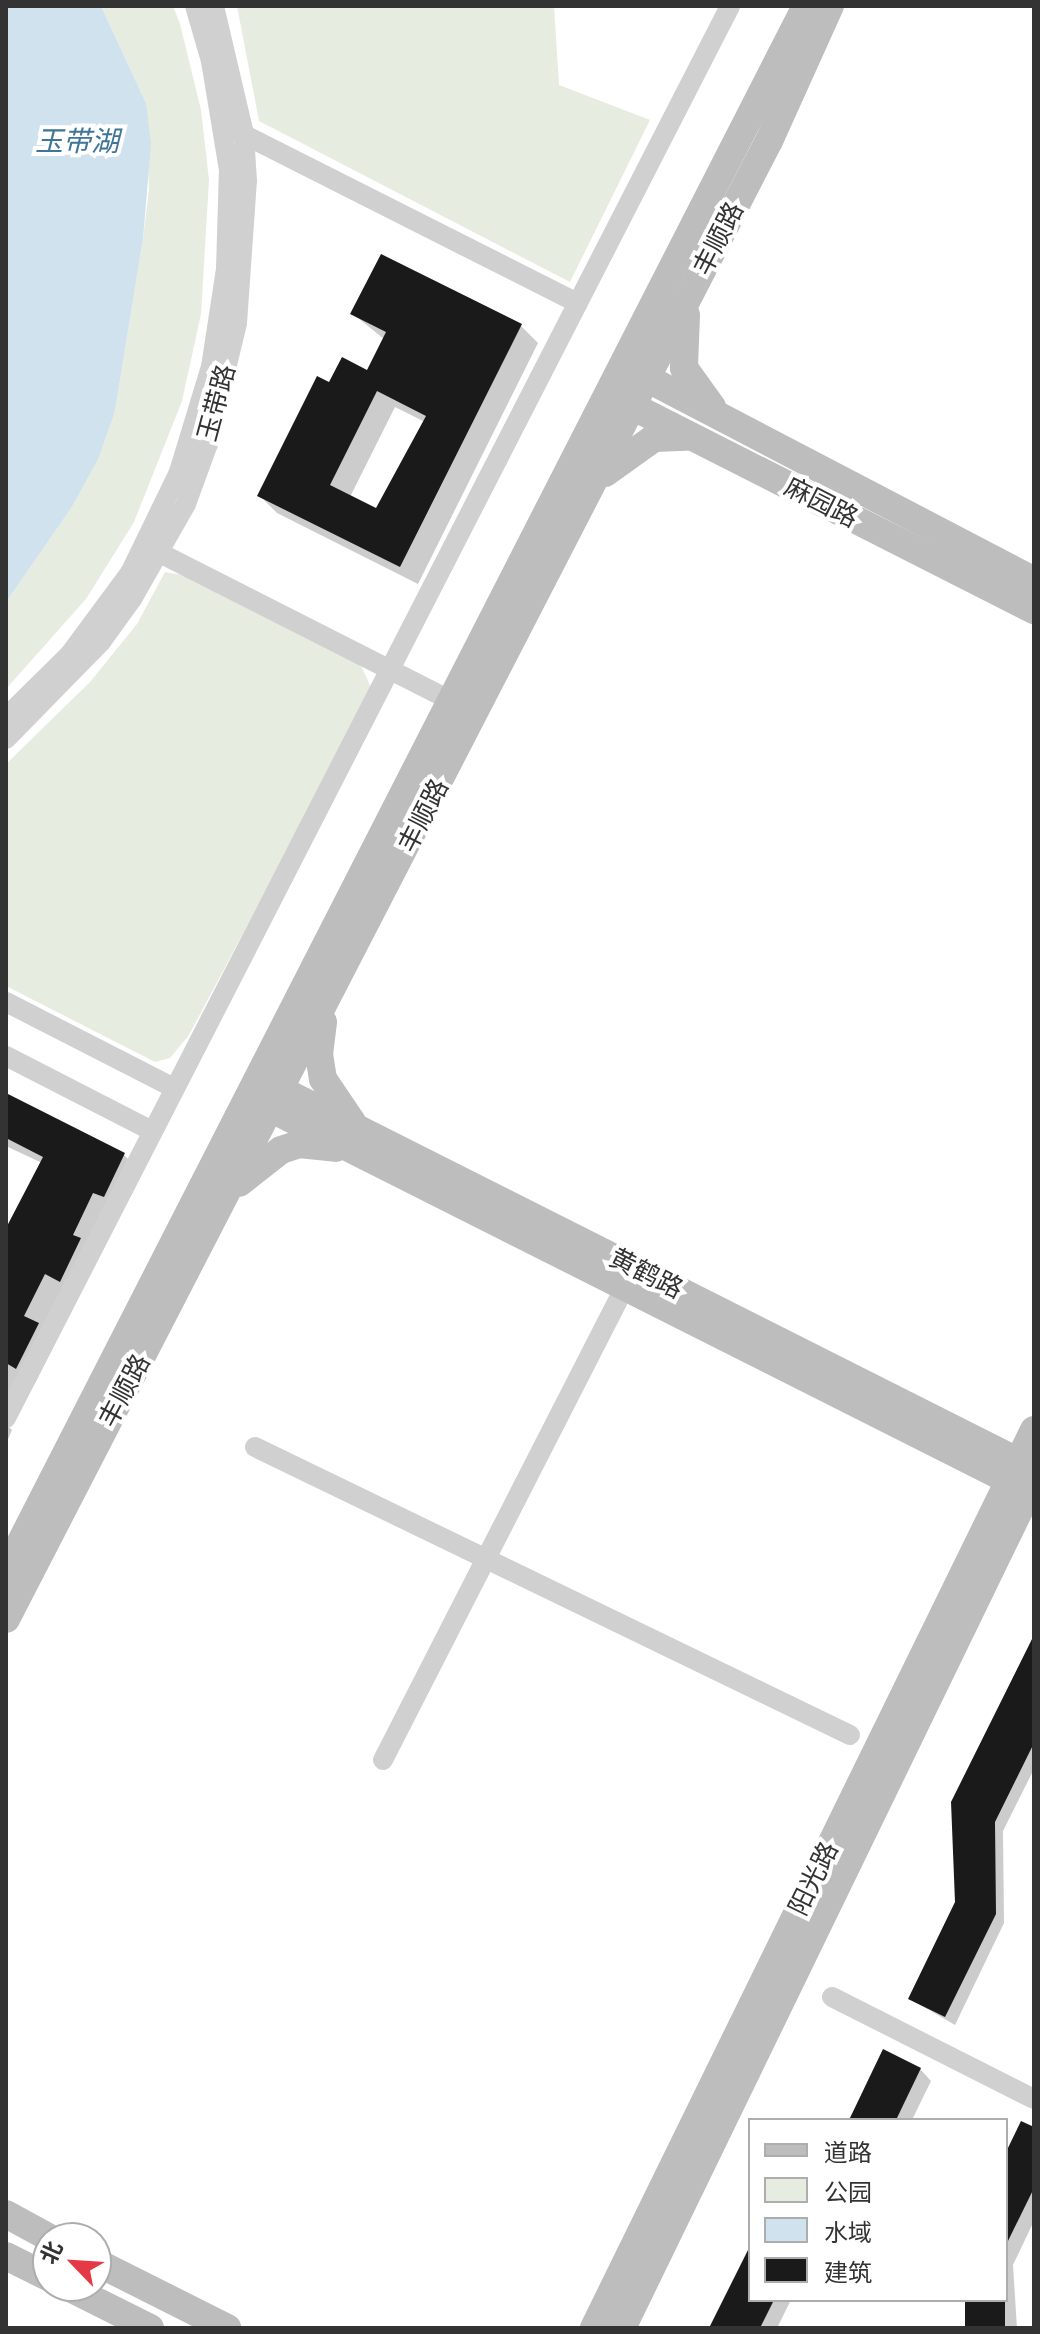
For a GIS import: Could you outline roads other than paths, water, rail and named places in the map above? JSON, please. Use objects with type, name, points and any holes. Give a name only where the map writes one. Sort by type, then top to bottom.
[{"type":"main road","points":[[806,6],[635,372],[1034,581]]},
{"type":"main road","name":"丰顺路","points":[[6,1619],[220,1209],[265,1094],[331,997],[582,507],[620,401],[635,372],[692,291],[769,141],[830,6]]},
{"type":"main road","points":[[692,291],[683,327],[684,368],[704,400],[735,424]]},
{"type":"main road","points":[[6,1571],[265,1094],[454,702],[620,401]]},
{"type":"main road","name":"麻园路","points":[[620,401],[1034,610]]},
{"type":"main road","points":[[582,507],[614,462],[636,446],[673,435],[700,441]]},
{"type":"main road","points":[[331,997],[320,1032],[323,1079],[378,1151]]},
{"type":"main road","name":"黄鹤路","points":[[265,1094],[1027,1479]]},
{"type":"main road","points":[[220,1209],[248,1172],[299,1144],[378,1151]]},
{"type":"main road","name":"阳光路","points":[[622,2328],[1027,1479],[1034,1430]]},
{"type":"main road","name":"阳光路","points":[[594,2328],[1027,1479]]},
{"type":"main road","points":[[6,2214],[32,2228]]},
{"type":"main road","points":[[6,2256],[32,2269]]},
{"type":"main road","points":[[112,2270],[227,2328]]},
{"type":"main road","points":[[98,2302],[150,2328]]},
{"type":"street","points":[[6,717],[101,615],[153,550],[191,437],[221,316],[229,216],[224,124],[195,6]]},
{"type":"street","name":"玉带路","points":[[6,739],[101,642],[208,444],[237,323],[245,231],[244,134],[214,6]]},
{"type":"street","points":[[6,1418],[392,671],[730,6]]},
{"type":"street","points":[[224,124],[578,303]]},
{"type":"street","points":[[153,550],[454,702]]},
{"type":"street","points":[[6,1002],[174,1088]]},
{"type":"street","points":[[6,1056],[152,1131]]},
{"type":"street","points":[[383,1760],[630,1278]]},
{"type":"street","points":[[255,1447],[850,1735]]},
{"type":"street","points":[[832,1997],[1034,2099]]},
{"type":"water","name":"玉带湖","points":[[6,6],[101,6],[146,103],[151,144],[143,239],[115,411],[98,459],[70,510],[6,602]]}]
